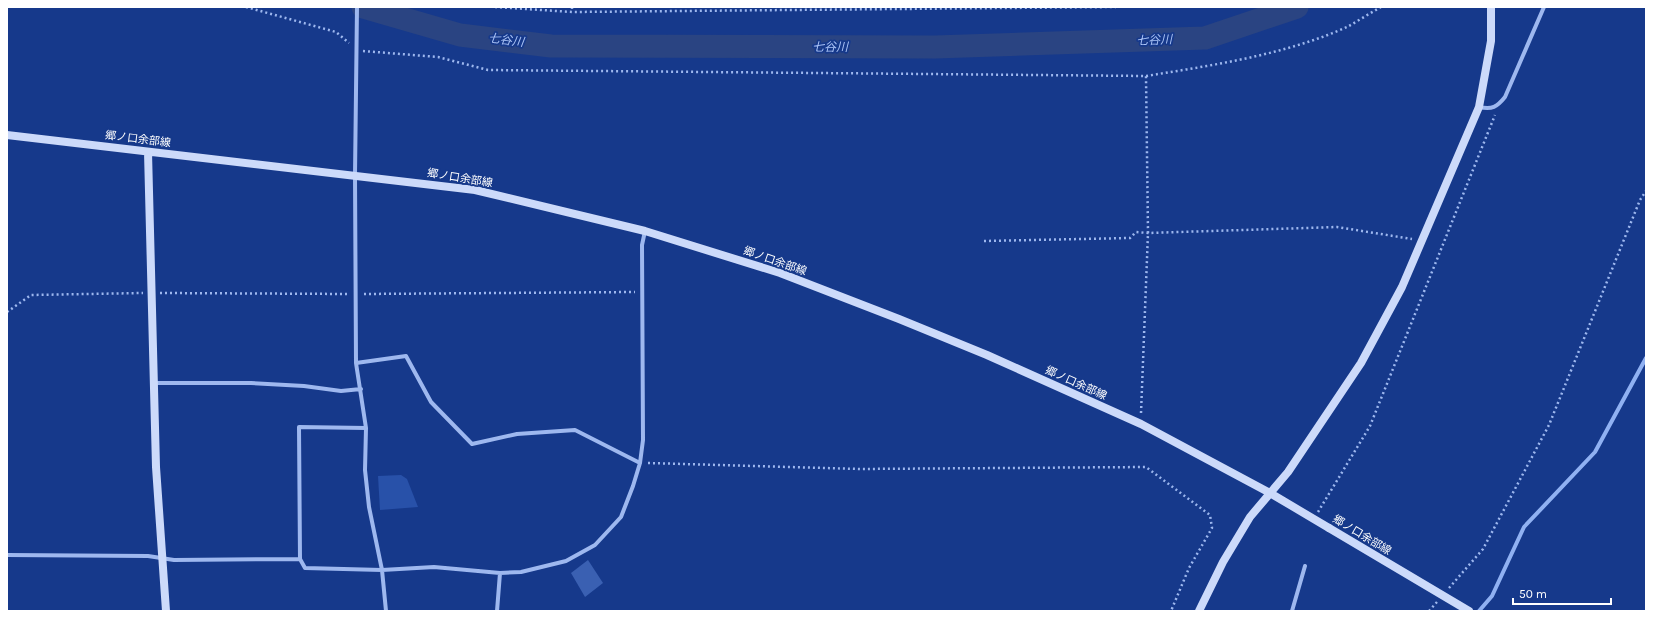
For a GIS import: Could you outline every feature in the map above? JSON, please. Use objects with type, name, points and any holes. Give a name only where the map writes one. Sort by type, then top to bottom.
[{"type":"main road","points":[[1199,611],[1227,556],[1250,517],[1288,472],[1361,363],[1402,287],[1479,107],[1491,41],[1491,7]]},
{"type":"main road","name":"郷ノ口余部線","points":[[7,135],[475,190],[645,231],[780,273],[899,319],[986,355],[1140,424],[1270,493],[1469,611]]},
{"type":"main road","points":[[148,152],[156,466],[161,559],[166,611]]},
{"type":"street","points":[[357,7],[355,175],[356,363],[366,428],[365,470],[369,507],[382,570],[386,611]]},
{"type":"street","points":[[1479,107],[1488,109],[1498,107],[1505,97],[1544,7]]},
{"type":"street","points":[[366,428],[299,427],[300,559],[305,568],[382,570],[434,567],[500,573],[521,572],[566,561],[595,545],[621,517],[640,463],[642,440],[642,245],[645,231]]},
{"type":"street","points":[[356,363],[406,356],[431,402],[472,444],[517,434],[574,430],[640,463]]},
{"type":"street","points":[[154,383],[251,383],[304,386],[341,391],[361,389]]},
{"type":"street","points":[[7,555],[148,556],[174,560],[300,559]]},
{"type":"street","points":[[1292,611],[1305,566]]},
{"type":"street","points":[[497,611],[500,573]]},
{"type":"path","points":[[246,7],[336,32],[356,50],[438,57],[488,70],[1146,76],[1207,66],[1286,48],[1347,26],[1381,7]]},
{"type":"path","points":[[495,7],[572,12],[1116,7]]},
{"type":"path","points":[[572,7],[572,12]]},
{"type":"path","points":[[1140,424],[1148,233],[1146,76]]},
{"type":"path","points":[[1314,519],[1370,426],[1498,107]]},
{"type":"path","points":[[1448,589],[1483,549],[1549,426],[1640,200],[1646,191]]},
{"type":"path","points":[[984,241],[1130,238],[1136,232],[1148,233],[1337,227],[1422,240]]},
{"type":"path","points":[[7,312],[31,294],[641,292]]},
{"type":"path","points":[[640,463],[860,469],[1146,467],[1210,516],[1212,528],[1189,568],[1171,611]]},
{"type":"path","points":[[1429,611],[1439,600]]},
{"type":"shaded area","points":[[401,475],[407,479],[418,507],[380,510],[378,476]]},
{"type":"building","points":[[588,560],[603,583],[585,597],[571,573]]},
{"type":"waterway","name":"七谷川","points":[[363,7],[460,35],[551,46],[935,47],[1205,38],[1297,7]]},
{"type":"waterway","points":[[1479,611],[1492,596],[1524,527],[1595,452],[1646,358]]}]
